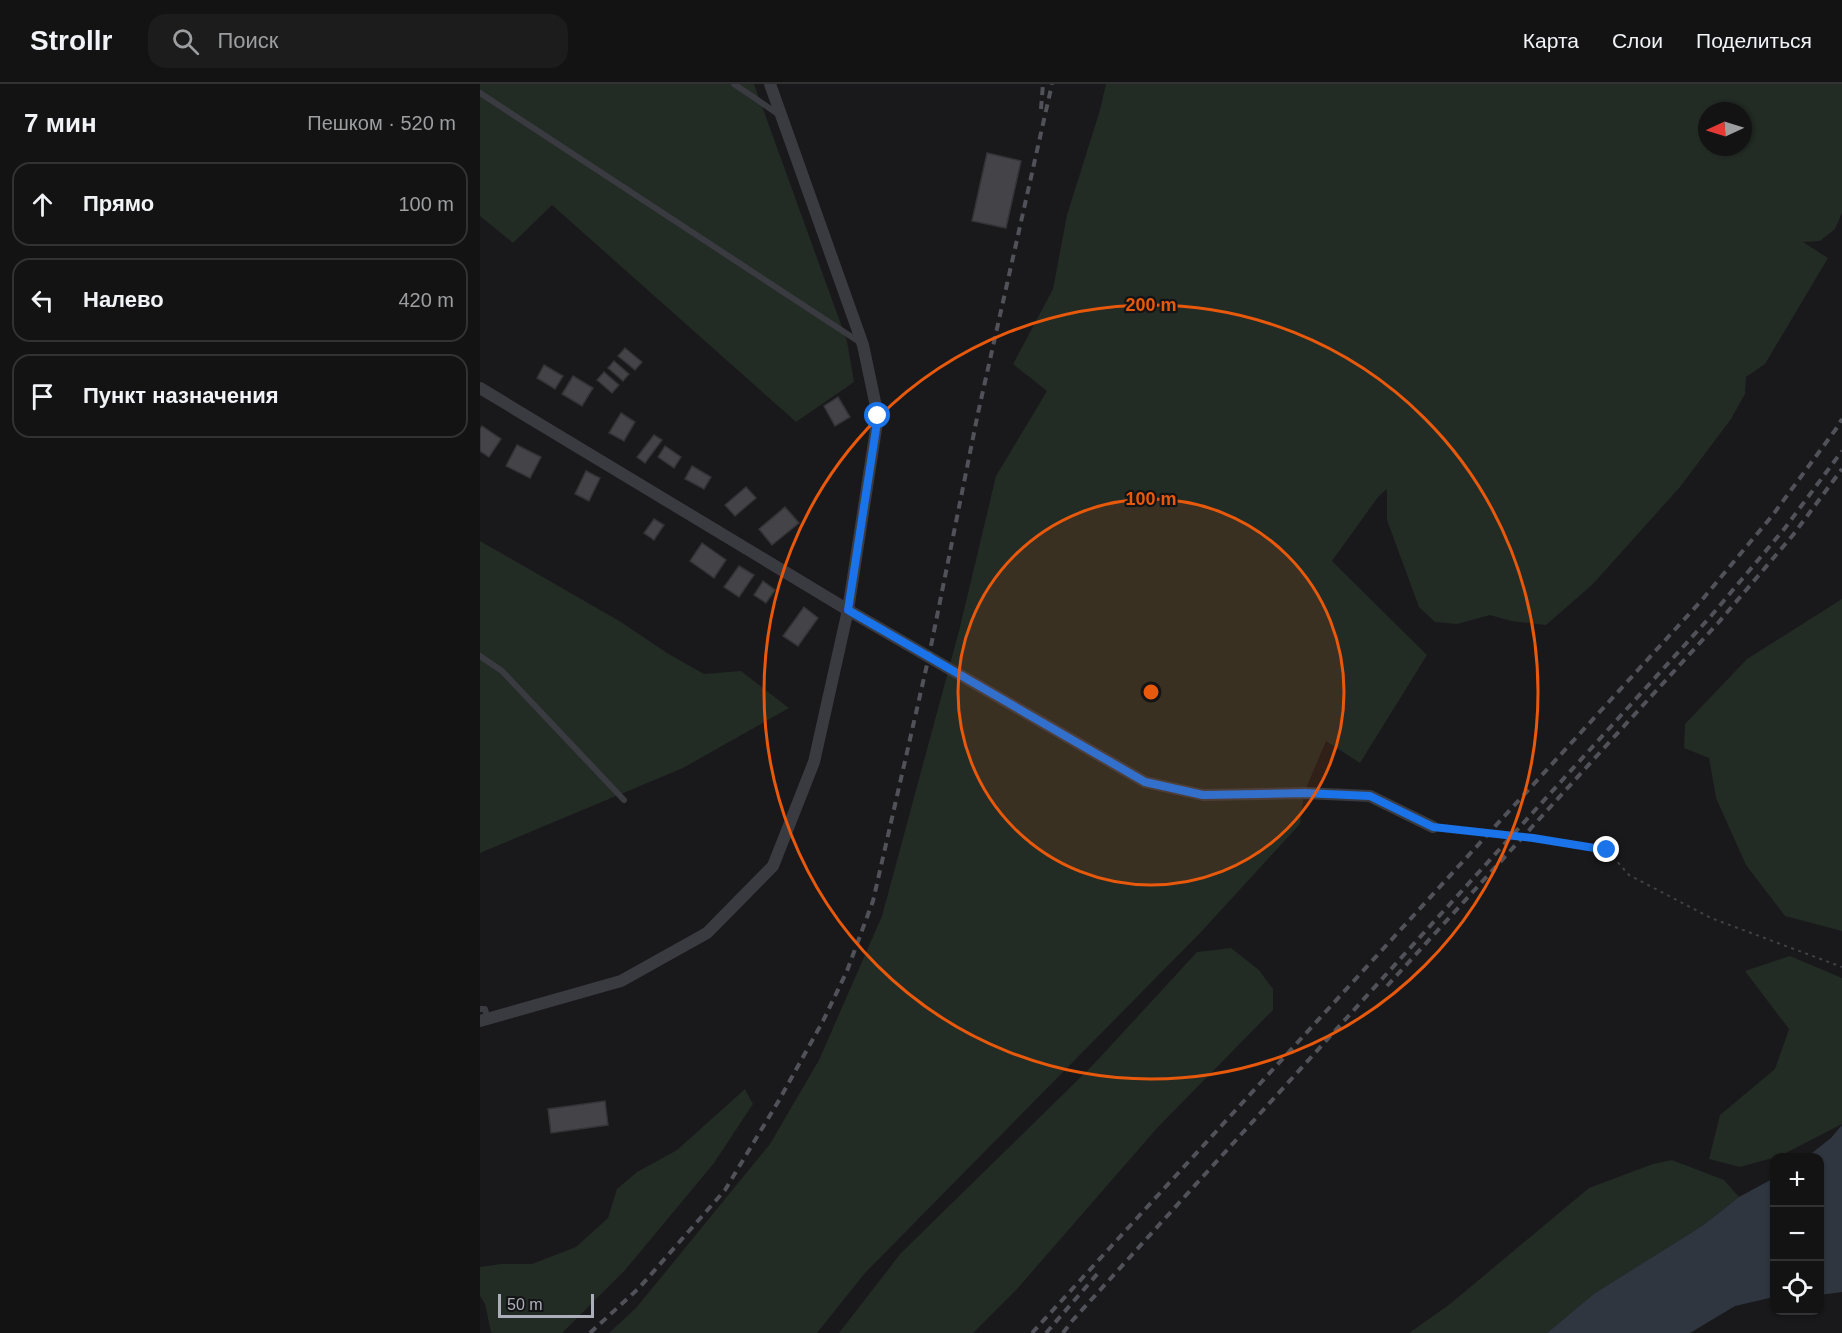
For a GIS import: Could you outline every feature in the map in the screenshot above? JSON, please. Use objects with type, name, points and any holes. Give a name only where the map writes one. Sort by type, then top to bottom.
[{"type":"street","points":[[484,1021],[621,981],[707,933],[773,866],[814,762],[848,610],[878,416],[864,345],[770,84]]},
{"type":"street","points":[[480,388],[848,610],[1145,782],[1203,795],[1305,793],[1370,796],[1433,827]]},
{"type":"lane","points":[[734,84],[781,116]]},
{"type":"lane","points":[[480,93],[864,345]]},
{"type":"lane","points":[[480,656],[502,671],[624,800]]},
{"type":"lane","points":[[480,1009],[485,1010],[484,1021]]},
{"type":"path","points":[[1433,827],[1533,838],[1607,850],[1629,875],[1711,918],[1842,967]]},
{"type":"shaded area","points":[[480,84],[754,84],[847,341],[854,382],[796,422],[552,205],[513,243],[480,216]]},
{"type":"shaded area","points":[[1106,84],[1842,84],[1842,213],[1835,229],[1820,241],[1803,242],[1828,258],[1765,364],[1746,377],[1745,394],[1731,419],[1680,487],[1592,585],[1546,625],[1511,621],[1490,615],[1457,624],[1435,622],[1419,607],[1387,520],[1387,489],[1378,497],[1332,561],[1427,655],[1360,763],[1326,741],[1304,793],[1300,824],[1201,932],[865,1273],[817,1333],[609,1333],[636,1308],[770,1144],[819,1060],[882,916],[959,631],[996,476],[1047,391],[1013,364],[1053,289],[1067,215]]},
{"type":"shaded area","points":[[480,541],[621,622],[667,653],[704,674],[741,671],[789,708],[683,768],[480,853]]},
{"type":"shaded area","points":[[1842,599],[1842,931],[1785,916],[1746,865],[1716,798],[1709,758],[1684,748],[1685,724],[1747,659]]},
{"type":"shaded area","points":[[1231,948],[1259,970],[1273,989],[1273,1010],[1158,1127],[1017,1289],[973,1333],[839,1333],[901,1253],[1092,1066],[1197,952]]},
{"type":"shaded area","points":[[1790,956],[1842,978],[1842,1124],[1786,1153],[1770,1153],[1770,1159],[1740,1167],[1709,1159],[1720,1115],[1775,1069],[1789,1029],[1745,971]]},
{"type":"shaded area","points":[[745,1089],[753,1104],[714,1163],[626,1269],[562,1333],[491,1332],[485,1304],[480,1296],[480,1267],[532,1264],[576,1247],[608,1218],[617,1189],[637,1172],[677,1150]]},
{"type":"shaded area","points":[[1842,1125],[1842,1292],[1824,1294],[1824,1153],[1812,1153],[1831,1138]]},
{"type":"shaded area","points":[[1672,1160],[1724,1180],[1739,1197],[1702,1226],[1595,1293],[1547,1333],[1409,1333],[1450,1304],[1589,1188],[1653,1164]]},
{"type":"shaded area","points":[[1770,1180],[1770,1298],[1735,1306],[1690,1333],[1547,1333],[1595,1293],[1702,1226],[1739,1197]]},
{"type":"building","points":[[987,153],[1021,161],[1006,228],[972,221]]},
{"type":"building","points":[[625,348],[642,362],[635,370],[618,356]]},
{"type":"building","points":[[614,361],[629,374],[623,381],[608,368]]},
{"type":"building","points":[[544,365],[563,376],[555,389],[537,378]]},
{"type":"building","points":[[604,372],[619,385],[612,393],[597,380]]},
{"type":"building","points":[[573,376],[593,388],[582,406],[562,394]]},
{"type":"building","points":[[838,397],[850,417],[835,426],[824,406]]},
{"type":"building","points":[[621,413],[635,422],[624,441],[609,433]]},
{"type":"building","points":[[482,426],[501,439],[489,457],[480,451]]},
{"type":"building","points":[[654,435],[662,440],[645,463],[637,457]]},
{"type":"building","points":[[517,445],[541,457],[530,478],[506,466]]},
{"type":"building","points":[[665,446],[681,457],[674,468],[658,457]]},
{"type":"building","points":[[692,466],[711,477],[704,489],[685,479]]},
{"type":"building","points":[[586,471],[600,478],[589,501],[575,494]]},
{"type":"building","points":[[746,487],[756,498],[735,516],[725,505]]},
{"type":"building","points":[[785,507],[799,523],[772,545],[759,529]]},
{"type":"building","points":[[654,519],[664,525],[654,540],[644,533]]},
{"type":"building","points":[[702,543],[726,560],[714,578],[690,561]]},
{"type":"building","points":[[739,566],[754,575],[739,597],[724,587]]},
{"type":"building","points":[[763,581],[775,590],[766,603],[754,595]]},
{"type":"building","points":[[804,607],[818,618],[798,646],[783,636]]},
{"type":"building","points":[[605,1101],[608,1125],[551,1133],[548,1109]]},
{"type":"railway","points":[[1041,109],[1043,84]]},
{"type":"railway","points":[[590,1333],[639,1288],[725,1190],[823,1021],[847,971],[873,901],[929,656],[978,413],[1052,84]]},
{"type":"railway","points":[[1032,1333],[1701,601],[1772,516],[1842,419]]},
{"type":"railway","points":[[1063,1333],[1711,616],[1785,528],[1842,451]]},
{"type":"railway","points":[[1387,986],[1718,623],[1793,535],[1842,469]]},
{"type":"railway","points":[[1046,1333],[1099,1272]]},
{"type":"route","points":[[878,416],[848,610],[938,660],[1145,782],[1203,795],[1305,793],[1370,796],[1433,827],[1533,838],[1607,850]]}]
